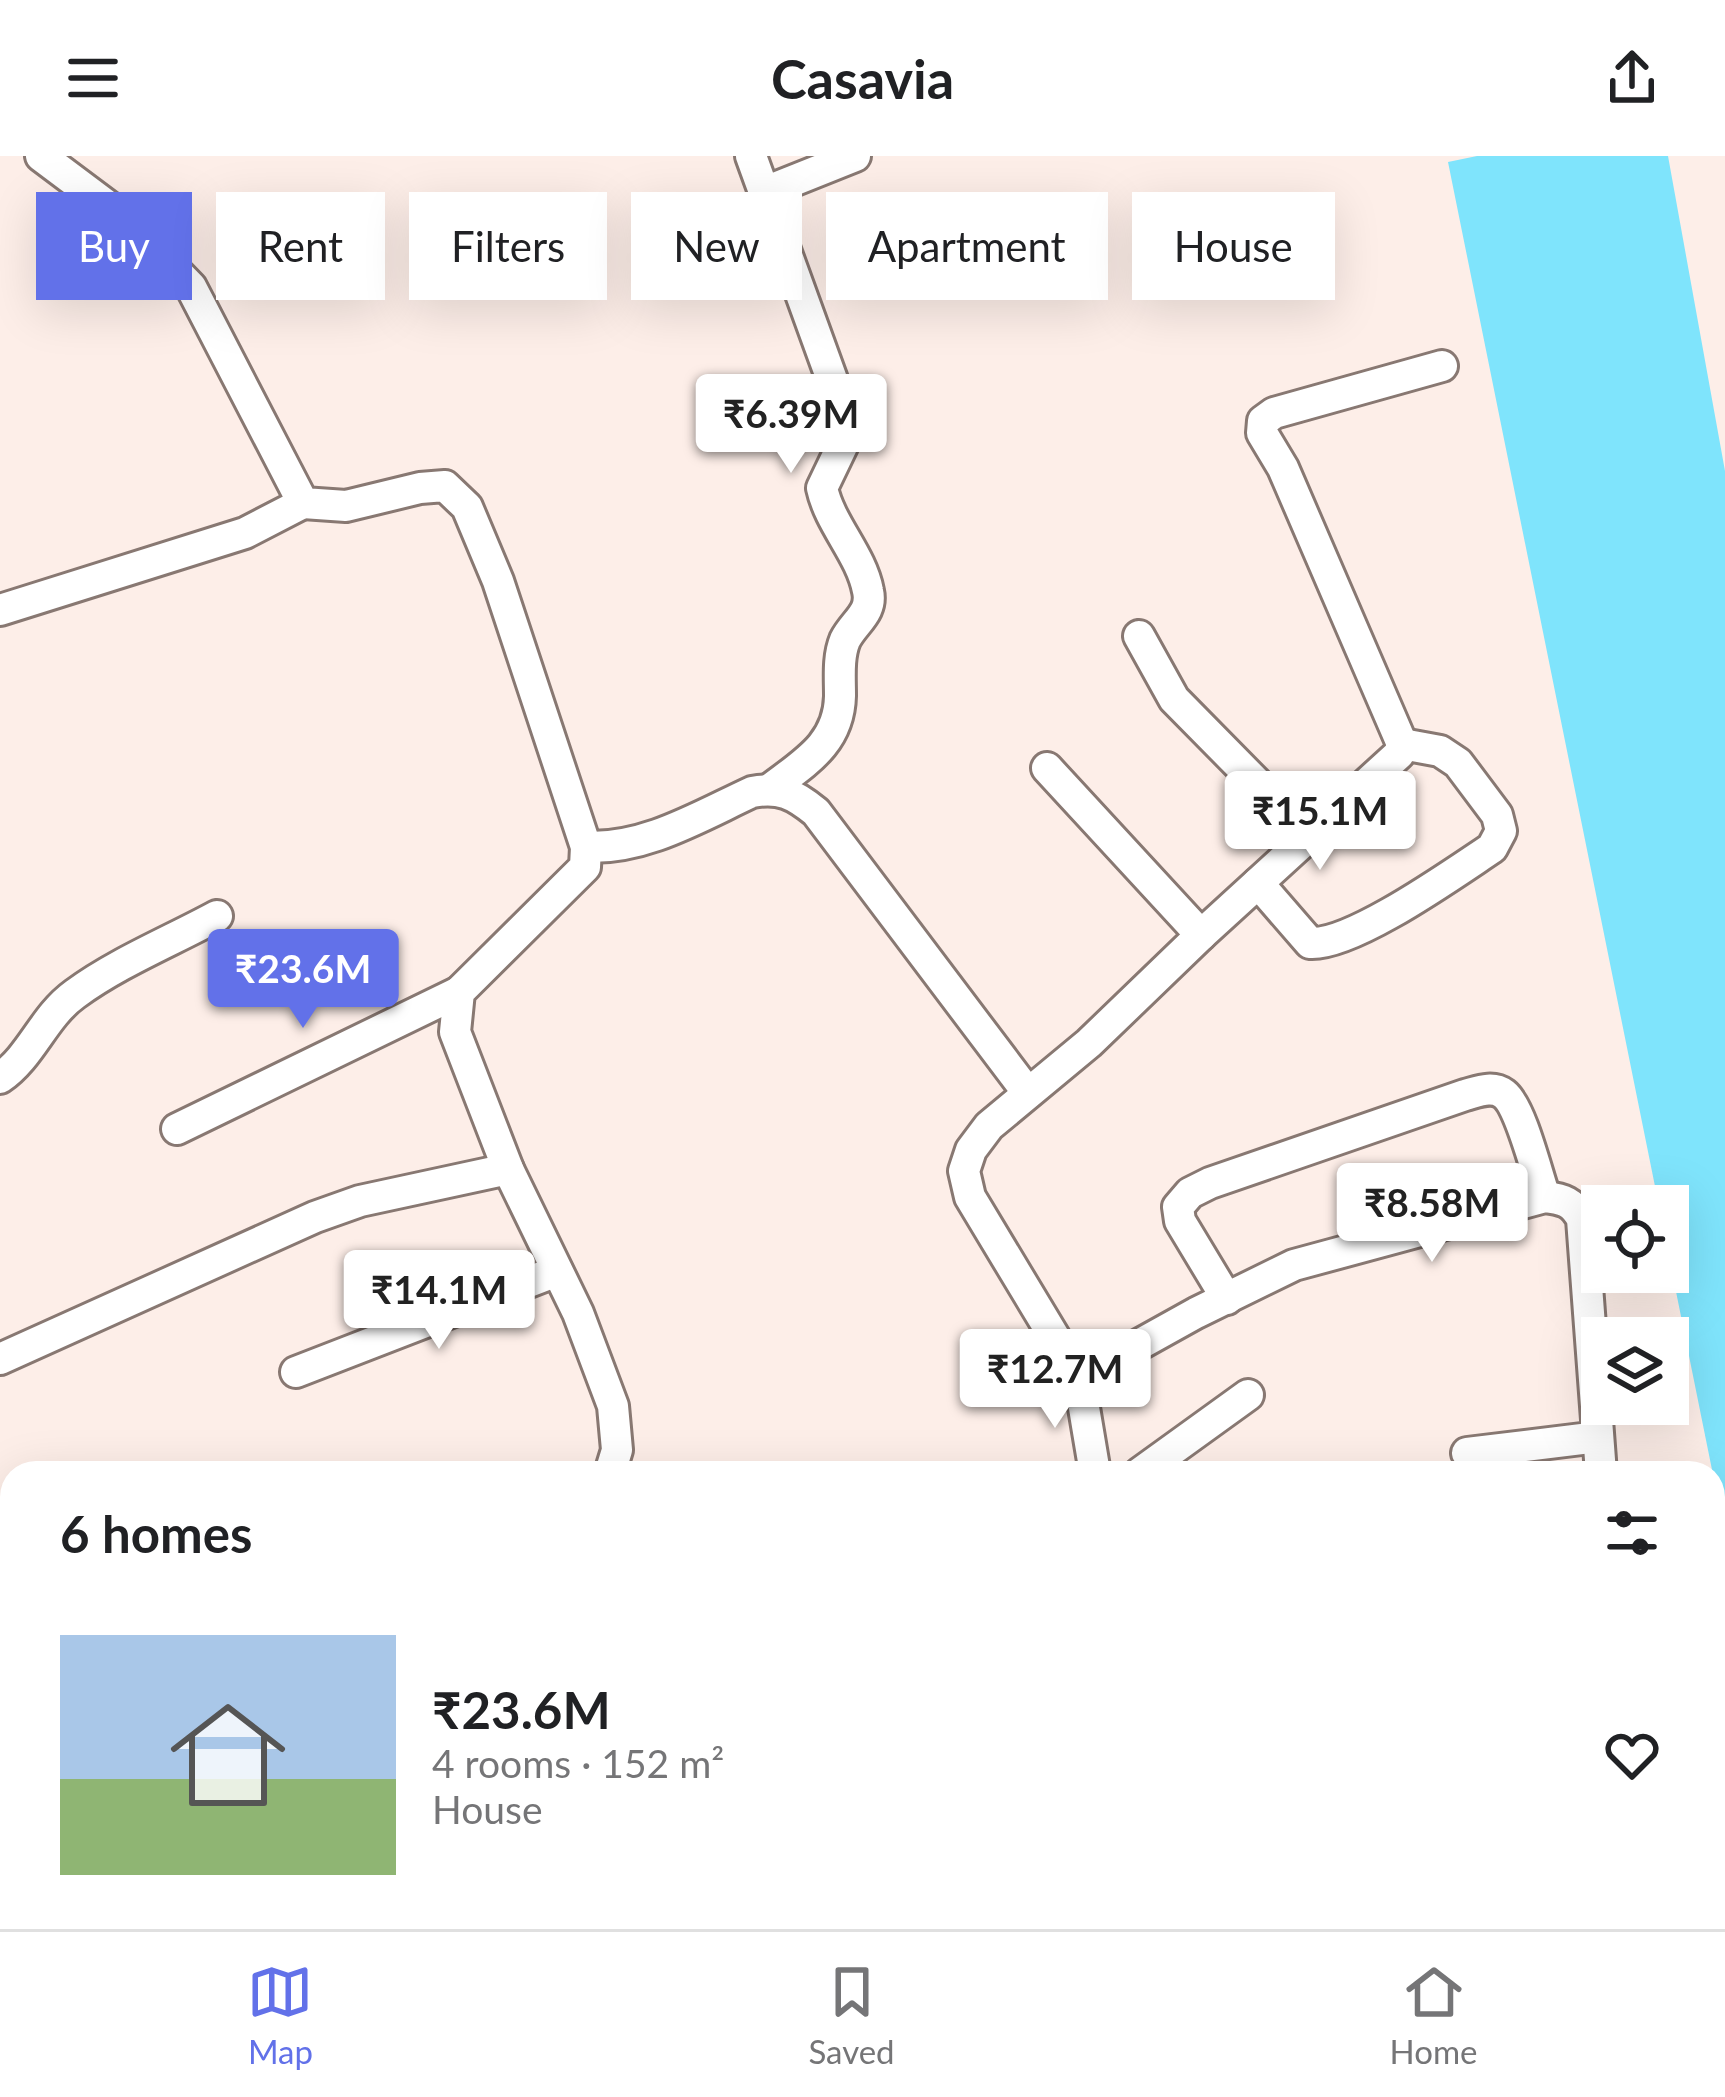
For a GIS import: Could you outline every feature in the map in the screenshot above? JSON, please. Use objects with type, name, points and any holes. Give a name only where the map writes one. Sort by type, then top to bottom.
[{"type":"street","points":[[41,156],[125,219],[191,287],[303,503]]},
{"type":"street","points":[[752,156],[765,192],[855,156]]},
{"type":"street","points":[[770,789],[825,746],[833,733],[840,707],[840,658],[846,638],[869,607],[869,596],[822,488],[846,438],[847,421],[802,295]]},
{"type":"street","points":[[1402,744],[1283,468],[1262,433],[1263,422],[1274,413],[1442,366]]},
{"type":"street","points":[[0,610],[245,533],[303,503],[346,506],[446,486],[467,507],[498,580],[586,847],[586,867],[459,992],[177,1129]]},
{"type":"street","points":[[1139,636],[1174,699],[1311,838]]},
{"type":"street","points":[[1093,1461],[1079,1378],[970,1198],[964,1172],[970,1150],[989,1126],[1089,1043],[1392,763],[1402,744]]},
{"type":"street","points":[[1258,884],[1310,943],[1322,944],[1349,935],[1492,848],[1501,831],[1497,815],[1458,763],[1440,752],[1402,744]]},
{"type":"street","points":[[1047,768],[1201,935]]},
{"type":"street","points":[[586,847],[618,848],[638,842],[752,792],[770,789],[794,794],[816,812],[1028,1093]]},
{"type":"street","points":[[0,1078],[21,1064],[50,1018],[74,994],[217,916]]},
{"type":"street","points":[[459,992],[455,1032],[508,1169],[578,1313],[613,1406],[614,1461]]},
{"type":"street","points":[[1227,1299],[1180,1220],[1178,1207],[1190,1193],[1465,1095],[1488,1089],[1504,1093],[1545,1197]]},
{"type":"street","points":[[0,1359],[315,1217],[361,1201],[508,1169]]},
{"type":"street","points":[[1079,1378],[1294,1265],[1545,1197],[1563,1199],[1582,1219],[1600,1461]]},
{"type":"street","points":[[296,1372],[557,1270]]},
{"type":"street","points":[[1157,1461],[1248,1395]]},
{"type":"street","points":[[1466,1453],[1598,1437]]},
{"type":"water","points":[[1477,156],[1668,156],[1725,471],[1725,1461],[1710,1461],[1689,1356],[1689,1317],[1681,1317],[1676,1293],[1689,1293],[1689,1185],[1655,1185],[1448,162]]}]
